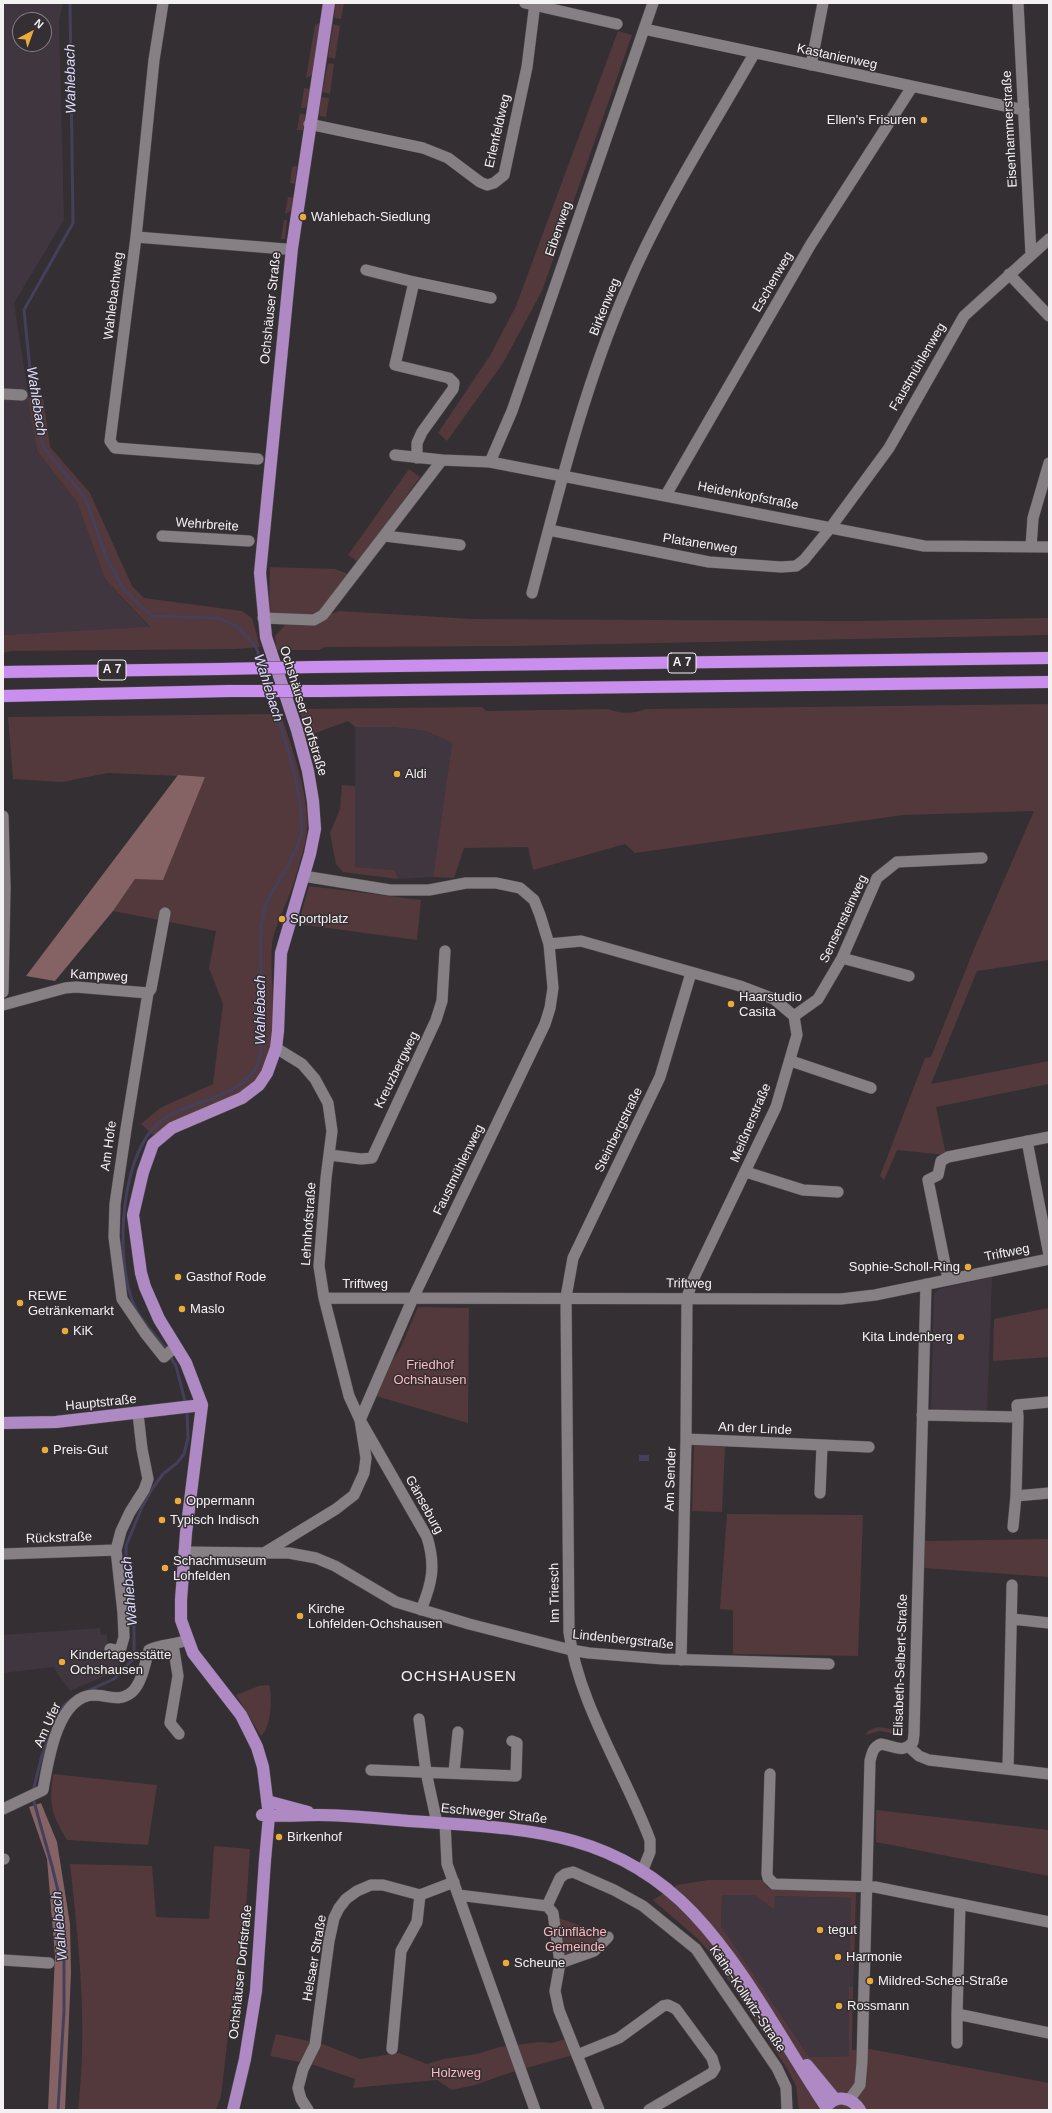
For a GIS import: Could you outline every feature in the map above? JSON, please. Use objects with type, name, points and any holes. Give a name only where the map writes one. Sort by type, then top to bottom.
[{"type":"highway","name":"A 7","points":[[3,672],[1049,658]]},
{"type":"highway","name":"A 7","points":[[3,696],[229,691],[1049,682]]},
{"type":"main road","name":"Ochshäuser Straße","points":[[263,618],[260,573],[292,248],[309,124],[329,3]]},
{"type":"main road","name":"Ochshäuser Dorfstraße","points":[[232,2110],[245,2060],[256,1991],[265,1860],[267,1801],[263,1767],[249,1728],[232,1703],[198,1662],[187,1640],[181,1620],[184,1552],[197,1406],[193,1378],[171,1350],[150,1302],[141,1273],[133,1215],[148,1155],[153,1144],[172,1128],[228,1106],[250,1093],[259,1085],[267,1073],[276,1048],[281,953],[315,829],[314,801],[297,730],[269,649],[263,618]]},
{"type":"main road","name":"Hauptstraße","points":[[3,1423],[56,1422],[138,1414],[197,1406]]},
{"type":"main road","name":"Eschweger Straße","points":[[267,1801],[318,1815]]},
{"type":"main road","name":"Eschweger Straße","points":[[266,1816],[318,1815],[527,1830],[561,1836],[602,1850],[661,1884],[700,1921],[730,1959],[828,2105]]},
{"type":"main road","points":[[828,2105],[849,2100],[860,2110]]},
{"type":"street","name":"Wahlebachweg","points":[[163,3],[154,60],[136,237],[110,441],[115,448],[258,460]]},
{"type":"street","name":"Eibenweg","points":[[490,462],[512,411],[653,3]]},
{"type":"street","points":[[811,65],[823,3]]},
{"type":"street","name":"Eisenhammerstraße","points":[[1018,3],[1031,254]]},
{"type":"street","points":[[532,4],[617,24]]},
{"type":"street","name":"Erlenfeldweg","points":[[309,124],[423,148],[448,158],[487,186],[494,183],[504,175],[527,67],[532,4]]},
{"type":"street","name":"Kastanienweg","points":[[644,29],[754,54],[1024,110]]},
{"type":"street","name":"Birkenweg","points":[[532,593],[548,530],[590,382],[626,289],[673,192],[754,54]]},
{"type":"street","name":"Eschenweg","points":[[666,495],[811,244],[912,87]]},
{"type":"street","points":[[136,237],[285,249]]},
{"type":"street","name":"Faustmühlenweg","points":[[831,527],[889,448],[964,316],[1049,239]]},
{"type":"street","points":[[366,270],[414,282],[491,298]]},
{"type":"street","points":[[1009,274],[1049,316]]},
{"type":"street","points":[[414,282],[395,366],[449,378],[454,383],[453,389],[422,432],[417,443],[417,458]]},
{"type":"street","points":[[3,394],[22,395]]},
{"type":"street","name":"Heidenkopfstraße","points":[[395,455],[442,460],[490,462],[924,546],[1049,547]]},
{"type":"street","points":[[263,618],[314,620],[323,615],[442,460]]},
{"type":"street","points":[[1031,547],[1033,518],[1049,463]]},
{"type":"street","name":"Platanenweg","points":[[548,530],[709,562],[781,567],[796,566],[804,560],[831,527]]},
{"type":"street","name":"Wehrbreite","points":[[162,536],[250,542]]},
{"type":"street","points":[[385,536],[460,545]]},
{"type":"street","points":[[3,816],[5,888],[3,992]]},
{"type":"street","name":"Sensensteinweg","points":[[794,1016],[818,999],[842,958],[877,878],[882,872],[897,862],[982,858]]},
{"type":"street","name":"Faustmühlenweg","points":[[303,876],[390,890],[429,890],[466,883],[496,883],[520,888],[534,900],[549,944],[553,988],[550,1008],[544,1024],[413,1298],[360,1420]]},
{"type":"street","name":"Am Hofe","points":[[165,912],[151,989],[148,993],[126,1129],[115,1204],[114,1238],[122,1299],[145,1333],[164,1357],[171,1350]]},
{"type":"street","points":[[549,944],[581,940],[740,986],[774,999],[794,1016]]},
{"type":"street","name":"Kreuzbergweg","points":[[330,1156],[361,1159],[372,1158],[436,1020],[442,1001],[445,951]]},
{"type":"street","points":[[842,958],[909,976]]},
{"type":"street","name":"Steinbergstraße","points":[[566,1297],[573,1258],[660,1077],[691,972]]},
{"type":"street","name":"Kampweg","points":[[3,1005],[65,988],[76,987],[148,993]]},
{"type":"street","name":"Meißnerstraße","points":[[687,1298],[692,1282],[776,1107],[791,1061],[797,1035],[794,1016]]},
{"type":"street","name":"Lehnhofstraße","points":[[276,1048],[302,1064],[315,1080],[328,1103],[332,1131],[326,1178],[319,1266],[324,1298],[348,1396],[360,1420]]},
{"type":"street","points":[[791,1061],[871,1088]]},
{"type":"street","points":[[948,1279],[928,1180],[938,1175],[941,1161],[944,1158],[1049,1137]]},
{"type":"street","points":[[1027,1142],[1049,1255]]},
{"type":"street","points":[[746,1172],[803,1190],[838,1192]]},
{"type":"street","name":"Triftweg","points":[[324,1298],[566,1297],[841,1299],[875,1295],[1049,1259]]},
{"type":"street","name":"Elisabeth-Selbert-Straße","points":[[849,2100],[860,2085],[862,2062],[872,1752],[876,1746],[881,1744],[895,1749],[909,1746],[913,1742],[914,1734],[926,1284]]},
{"type":"street","name":"Im Triesch","points":[[566,1297],[569,1632],[571,1650],[574,1665],[650,1840],[650,1852],[642,1872]]},
{"type":"street","name":"Am Sender","points":[[681,1660],[686,1439],[687,1298]]},
{"type":"street","points":[[1013,1527],[1016,1496],[1018,1405],[1049,1402]]},
{"type":"street","points":[[110,1649],[120,1651],[124,1637],[123,1613],[116,1550],[127,1518],[144,1490],[148,1478],[142,1449],[138,1414]]},
{"type":"street","points":[[922,1415],[1018,1417]]},
{"type":"street","points":[[184,1552],[264,1553],[336,1509],[354,1495],[364,1473],[366,1458],[360,1420]]},
{"type":"street","name":"Gänseburg","points":[[360,1420],[427,1537],[433,1554],[432,1573],[421,1610]]},
{"type":"street","name":"An der Linde","points":[[686,1439],[869,1447]]},
{"type":"street","points":[[820,1493],[822,1446]]},
{"type":"street","points":[[1016,1496],[1049,1493]]},
{"type":"street","name":"Rückstraße","points":[[3,1554],[116,1550]]},
{"type":"street","name":"Lindenbergstraße","points":[[264,1553],[289,1553],[316,1558],[335,1566],[396,1602],[469,1624],[571,1650],[589,1653],[681,1660],[829,1664]]},
{"type":"street","points":[[1008,1769],[1012,1585]]},
{"type":"street","points":[[1012,1619],[1049,1623]]},
{"type":"street","name":"Am Ufer","points":[[3,1809],[21,1802],[43,1790],[48,1759],[55,1737],[70,1706],[82,1697],[95,1695],[117,1698],[132,1692],[140,1678],[149,1650],[158,1646],[187,1640]]},
{"type":"street","points":[[173,1644],[178,1676],[170,1723],[179,1734]]},
{"type":"street","points":[[418,1719],[426,1772],[441,1823],[447,1864],[535,2110]]},
{"type":"street","points":[[454,1772],[458,1732]]},
{"type":"street","points":[[371,1770],[454,1772],[489,1776],[516,1776],[517,1744],[512,1741]]},
{"type":"street","points":[[909,1746],[919,1756],[929,1760],[1049,1774]]},
{"type":"street","points":[[770,1774],[767,1874],[770,1881],[778,1884],[875,1887],[1049,1922]]},
{"type":"street","name":"Käthe-Kollwitz-Straße","points":[[547,1906],[560,1878],[565,1874],[573,1872],[614,1890],[643,1906],[664,1921],[700,1954],[777,2068],[786,2087],[787,2110]]},
{"type":"street","points":[[392,2049],[401,1951],[417,1922],[420,1895],[454,1882]]},
{"type":"street","name":"Helsaer Straße","points":[[308,2110],[301,2099],[298,2088],[303,2069],[315,2045],[329,1942],[336,1913],[346,1899],[357,1891],[371,1885],[383,1885],[420,1895]]},
{"type":"street","points":[[458,1895],[547,1906],[553,1913],[560,1963],[555,1991],[558,2010],[599,2110]]},
{"type":"street","points":[[956,2043],[960,1904]]},
{"type":"street","points":[[560,1963],[594,1951],[608,1937]]},
{"type":"street","points":[[3,1960],[49,1963]]},
{"type":"street","points":[[577,2055],[619,2038],[663,2006],[668,2004],[676,2009],[712,2058],[715,2068],[712,2074],[649,2110]]},
{"type":"street","points":[[957,2014],[1049,2033]]},
{"type":"shaded area","points":[[3,3],[63,3],[59,21],[64,220],[14,303],[37,451],[77,502],[105,579],[150,628],[3,635]]},
{"type":"shaded area","points":[[355,727],[391,727],[426,731],[452,743],[433,877],[398,879],[395,870],[355,867]]},
{"type":"shaded area","points":[[178,775],[205,777],[163,880],[135,879],[113,911],[55,981],[26,976]]},
{"type":"shaded area","name":"Kita Lindenberg","points":[[992,1277],[987,1412],[934,1410],[931,1407],[934,1294],[939,1289]]},
{"type":"shaded area","points":[[639,1455],[649,1455],[649,1461],[639,1461]]},
{"type":"shaded area","name":"Kindertagesstätte Ochshausen","points":[[100,1628],[101,1635],[107,1634],[108,1654],[125,1658],[119,1666],[103,1677],[70,1691],[53,1667],[3,1673],[3,1635]]},
{"type":"shaded area","points":[[41,1803],[57,1842],[70,1924],[71,1973],[65,2110],[48,2110],[55,1956],[47,1859],[29,1807]]},
{"type":"shaded area","points":[[722,1895],[754,1895],[774,1908],[774,1896],[852,1898],[850,1963],[854,1964],[853,1987],[849,1987],[849,2056],[809,2057],[721,1926]]},
{"type":"green space","points":[[336,3],[344,3],[341,19],[334,18]]},
{"type":"green space","points":[[320,23],[312,75],[306,78],[315,25]]},
{"type":"green space","points":[[333,24],[340,26],[335,59],[328,57]]},
{"type":"green space","points":[[618,31],[632,35],[542,291],[503,363],[447,441],[438,433],[491,354],[516,306]]},
{"type":"green space","points":[[328,63],[334,64],[330,94],[322,92]]},
{"type":"green space","points":[[304,88],[310,89],[306,108],[301,108]]},
{"type":"green space","points":[[321,97],[329,98],[326,117],[320,116],[319,114]]},
{"type":"green space","points":[[300,113],[306,115],[303,130],[297,130]]},
{"type":"green space","points":[[297,166],[295,184],[290,183],[292,167]]},
{"type":"green space","points":[[288,197],[293,198],[291,211],[285,214]]},
{"type":"green space","points":[[284,220],[287,220],[285,239],[281,239]]},
{"type":"green space","points":[[43,397],[50,447],[90,493],[132,586],[144,598],[242,611],[252,618],[260,647],[236,649],[11,651],[3,653],[3,635],[150,627],[105,579],[77,502],[37,451],[28,398]]},
{"type":"green space","points":[[409,469],[420,477],[358,562],[348,555]]},
{"type":"green space","points":[[270,567],[335,569],[348,574],[321,612],[313,617],[269,614]]},
{"type":"green space","points":[[339,611],[473,619],[852,621],[1049,618],[1049,635],[514,646],[325,647],[319,650],[276,650],[275,636],[285,625],[317,624],[322,622],[328,615]]},
{"type":"green space","points":[[1049,704],[1049,960],[977,971],[931,1084],[1049,1061],[1049,1084],[936,1107],[946,1155],[897,1150],[884,1180],[880,1176],[925,1058],[931,1057],[974,949],[1034,811],[903,815],[635,853],[625,844],[533,870],[528,847],[464,848],[454,878],[433,877],[452,743],[426,731],[393,727],[355,727],[348,721],[310,735],[298,709],[482,707],[486,711],[608,709],[627,713],[646,709]]},
{"type":"green space","points":[[281,714],[304,791],[307,823],[306,838],[299,866],[292,889],[273,938],[271,959],[273,1025],[269,1056],[265,1068],[257,1080],[247,1090],[223,1103],[168,1125],[153,1135],[141,1124],[160,1108],[213,1084],[223,1004],[209,968],[216,931],[113,911],[205,777],[108,773],[62,782],[13,779],[8,717]]},
{"type":"green space","points":[[342,785],[355,786],[355,867],[395,870],[398,879],[343,872],[336,864],[330,833],[340,809]]},
{"type":"green space","points":[[309,886],[421,900],[417,940],[298,924]]},
{"type":"green space","name":"Friedhof Ochshausen","points":[[418,1307],[469,1308],[468,1423],[376,1396],[386,1371],[401,1347]]},
{"type":"green space","points":[[1049,1308],[1049,1357],[993,1361],[994,1319]]},
{"type":"green space","points":[[694,1445],[725,1447],[722,1512],[692,1511]]},
{"type":"green space","points":[[727,1514],[863,1515],[858,1656],[733,1654],[733,1610],[720,1609]]},
{"type":"green space","points":[[1049,1539],[1049,1577],[924,1568],[925,1541]]},
{"type":"green space","points":[[269,1685],[271,1704],[269,1719],[261,1736],[236,1695],[259,1686]]},
{"type":"green space","points":[[878,1727],[899,1730],[901,1732],[899,1735],[880,1731],[866,1735],[868,1731]]},
{"type":"green space","points":[[53,1774],[157,1785],[148,1845],[67,1840],[52,1808],[51,1794]]},
{"type":"green space","points":[[876,1810],[1049,1830],[1049,1876],[876,1842]]},
{"type":"green space","points":[[214,1846],[250,1849],[245,1922],[230,2018],[221,2096],[216,2110],[78,2110],[81,2079],[82,2017],[79,1956],[70,1864],[152,1866],[156,1917],[209,1919]]},
{"type":"green space","points":[[708,1880],[763,1880],[768,1888],[856,1891],[854,1964],[850,1964],[851,1898],[775,1896],[774,1909],[754,1895],[722,1895],[721,1926],[809,2057],[849,2056],[849,1987],[853,1987],[852,2050],[870,2049],[1049,2083],[1049,2110],[799,2110],[796,2086],[788,2070],[710,1953],[699,1940],[653,1900],[677,1885]]},
{"type":"green space","name":"Grünfläche Gemeinde","points":[[559,1918],[604,1934],[582,1953],[571,1955],[565,1954],[560,1944]]},
{"type":"green space","name":"Holzweg","points":[[276,2034],[323,2044],[360,2059],[399,2053],[427,2064],[444,2059],[477,2054],[499,2047],[539,2042],[552,2043],[566,2039],[573,2055],[509,2073],[475,2085],[452,2090],[437,2080],[353,2088],[355,2079],[314,2065],[270,2056]]},
{"type":"waterway","name":"Wahlebach","points":[[70,3],[73,223],[24,310],[34,410],[43,447],[85,497],[106,557],[123,588],[141,606],[152,616],[219,618],[236,626],[256,647],[262,665]]},
{"type":"waterway","name":"Wahlebach","points":[[263,671],[269,688]]},
{"type":"waterway","name":"Wahlebach","points":[[167,1351],[137,1311],[128,1285],[124,1260],[123,1232],[125,1203],[130,1176],[139,1150],[152,1130],[168,1116],[214,1098],[236,1087],[246,1080],[254,1071],[259,1060],[262,1027],[260,951],[261,928],[268,900],[298,845],[302,829],[299,794],[291,760],[270,694]]},
{"type":"waterway","name":"Wahlebach","points":[[170,1356],[176,1366],[186,1405]]},
{"type":"waterway","name":"Wahlebach","points":[[74,1697],[114,1679],[134,1658],[134,1626],[126,1584],[126,1546],[142,1507],[152,1489],[163,1474],[177,1463],[184,1454],[188,1438],[187,1411]]},
{"type":"waterway","name":"Wahlebach","points":[[56,1720],[61,1708],[69,1701]]},
{"type":"waterway","name":"Wahlebach","points":[[33,1791],[42,1755],[52,1731]]},
{"type":"waterway","name":"Wahlebach","points":[[33,1798],[61,1903],[64,1931],[64,2011],[58,2110]]},
{"type":"place","name":"Ellen's Frisuren","points":[[924,120]]},
{"type":"place","name":"Wahlebach-Siedlung","points":[[303,217]]},
{"type":"place","name":"Aldi","points":[[397,774]]},
{"type":"place","name":"Sportplatz","points":[[282,919]]},
{"type":"place","name":"Haarstudio Casita","points":[[731,1004]]},
{"type":"place","name":"Sophie-Scholl-Ring","points":[[968,1267]]},
{"type":"place","name":"Gasthof Rode","points":[[178,1277]]},
{"type":"place","name":"REWE Getränkemarkt","points":[[20,1303]]},
{"type":"place","name":"Maslo","points":[[182,1309]]},
{"type":"place","name":"KiK","points":[[65,1331]]},
{"type":"place","name":"Kita Lindenberg","points":[[961,1337]]},
{"type":"place","name":"Preis-Gut","points":[[45,1450]]},
{"type":"place","name":"Oppermann","points":[[178,1501]]},
{"type":"place","name":"Typisch Indisch","points":[[162,1520]]},
{"type":"place","name":"Schachmuseum Lohfelden","points":[[165,1568]]},
{"type":"place","name":"Kirche Lohfelden-Ochshausen","points":[[300,1616]]},
{"type":"place","name":"Kindertagesstätte Ochshausen","points":[[62,1662]]},
{"type":"place","name":"Birkenhof","points":[[279,1837]]},
{"type":"place","name":"tegut","points":[[820,1930]]},
{"type":"place","name":"Harmonie","points":[[838,1957]]},
{"type":"place","name":"Scheune","points":[[506,1963]]},
{"type":"place","name":"Mildred-Scheel-Straße","points":[[870,1981]]},
{"type":"place","name":"Rossmann","points":[[839,2006]]},
{"type":"district","name":"OCHSHAUSEN","points":[[459,1677]]}]
